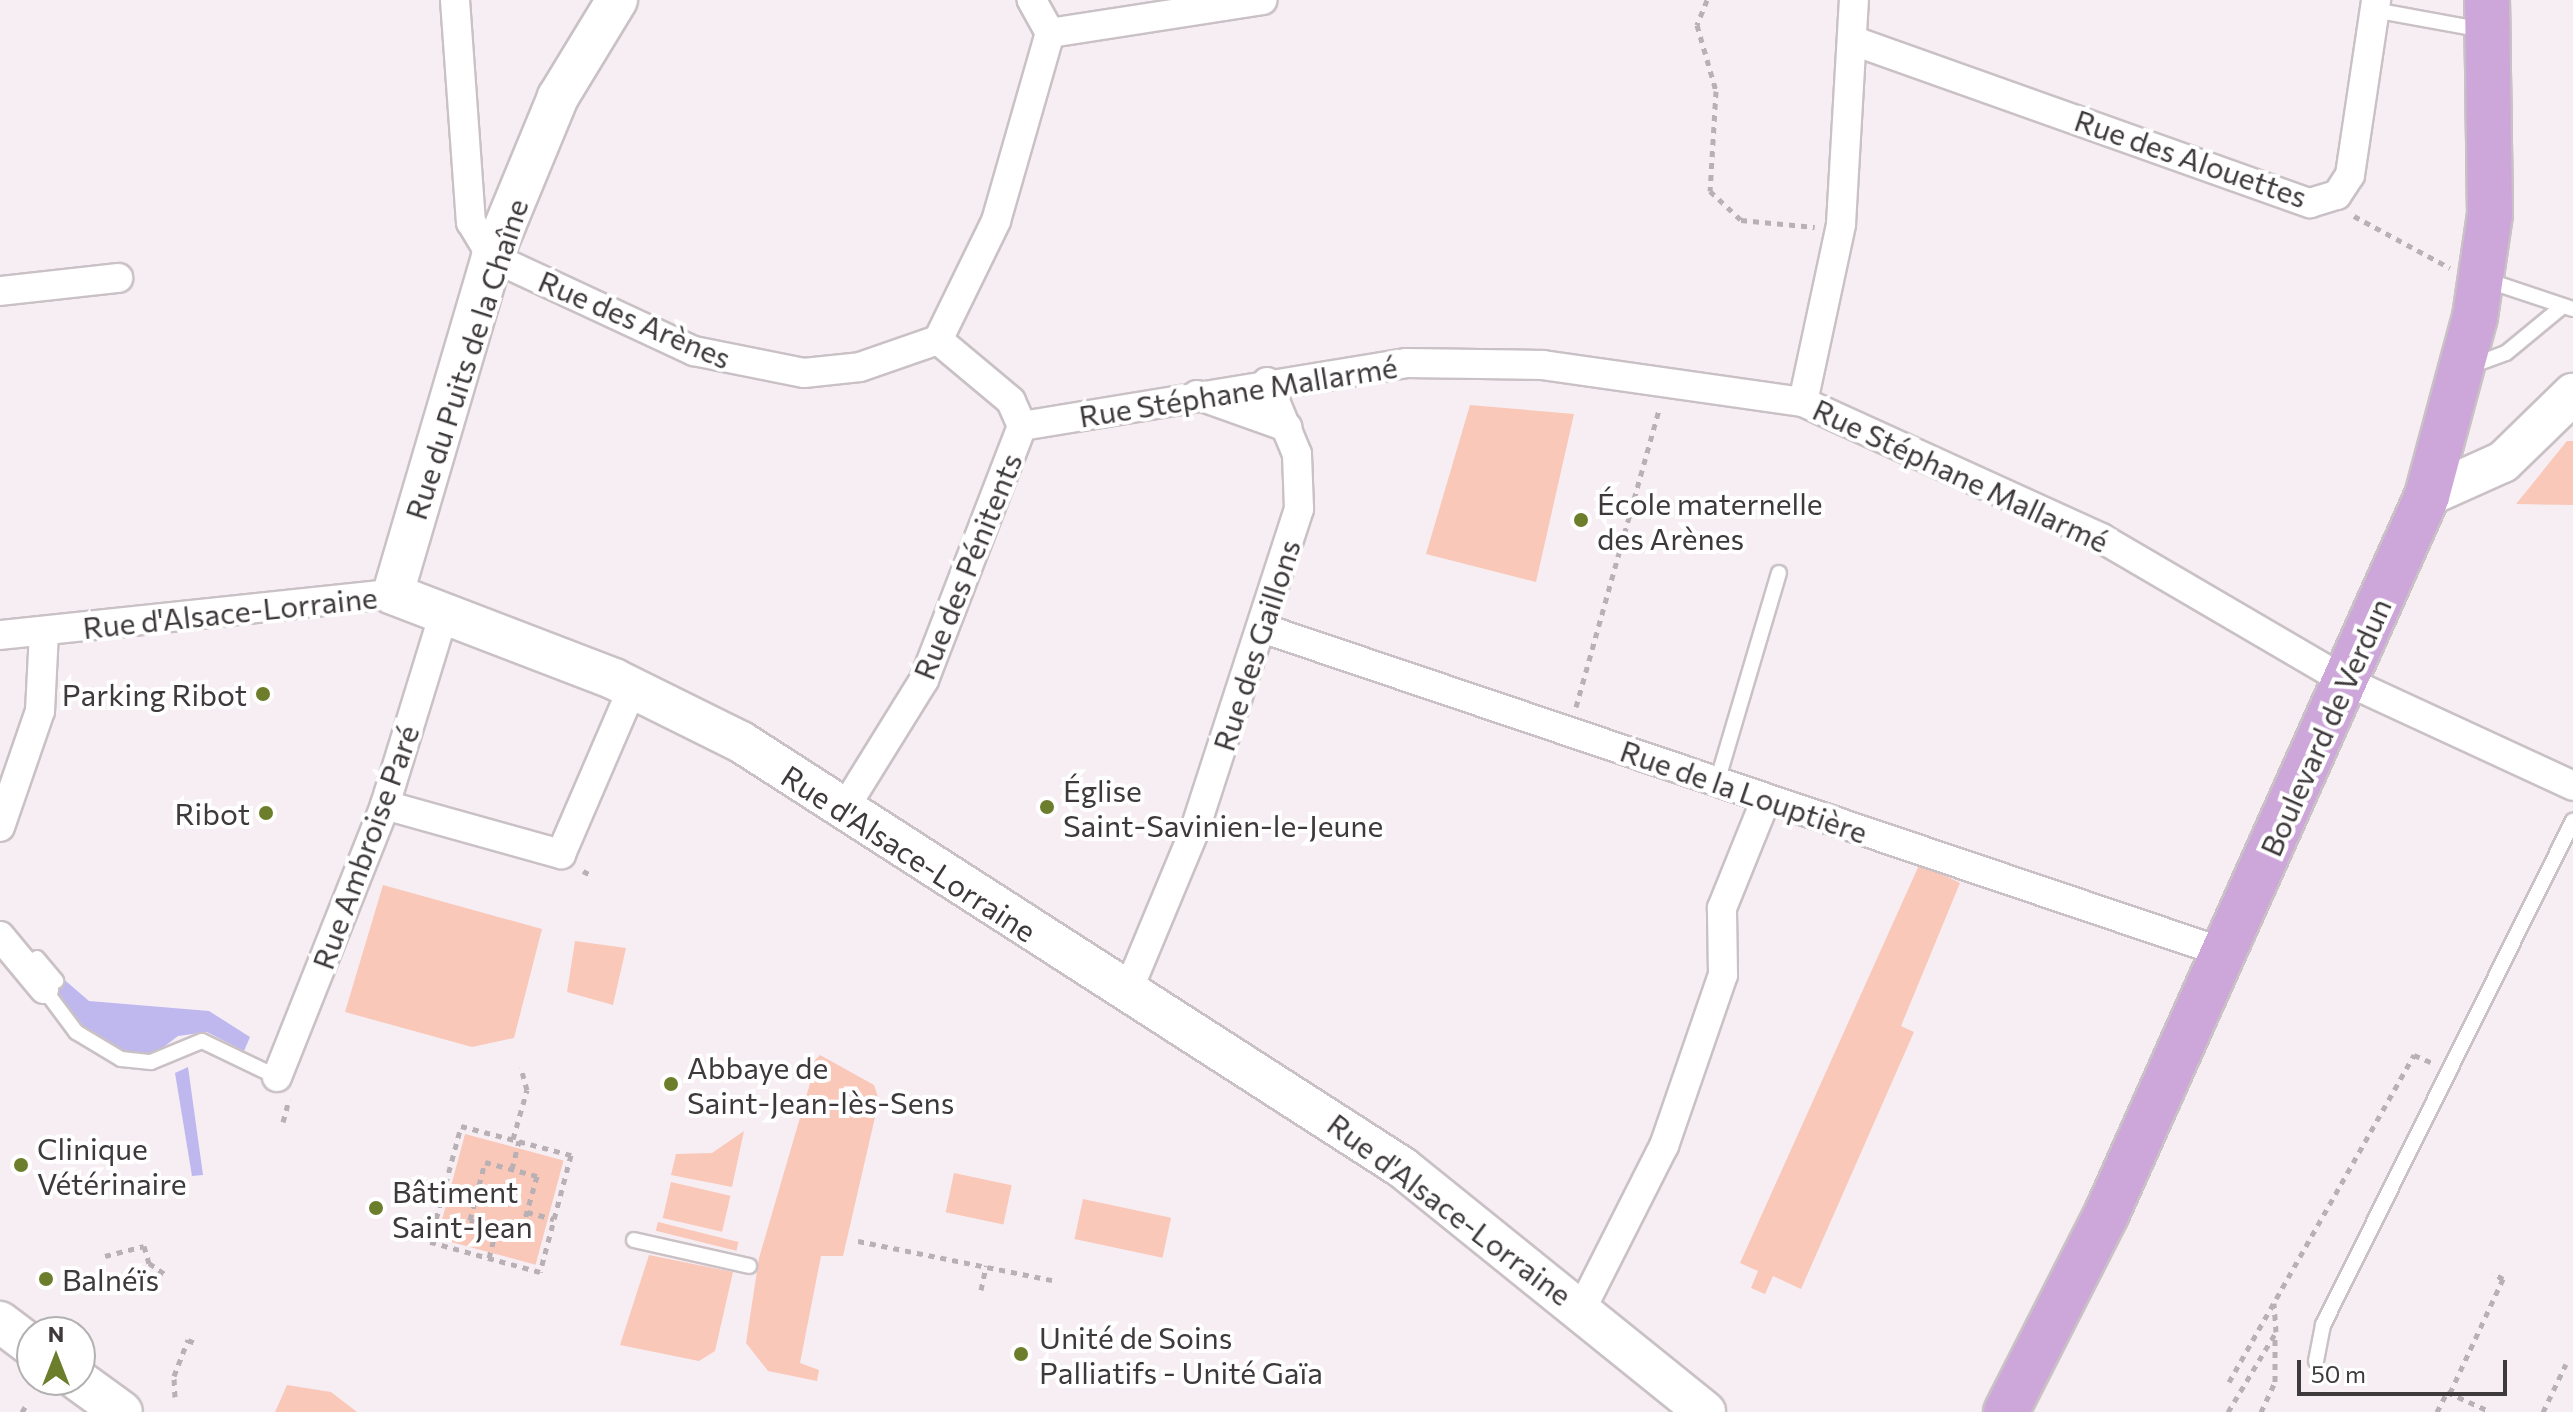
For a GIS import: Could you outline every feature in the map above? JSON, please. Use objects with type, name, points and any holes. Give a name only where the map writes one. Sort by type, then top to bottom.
[{"type":"main road","name":"Boulevard de Verdun","points":[[2000,1409],[2225,953],[2427,496],[2461,370],[2490,214],[2489,15]]},
{"type":"street","points":[[455,0],[471,222],[492,257]]},
{"type":"street","name":"Rue du Puits de la Chaîne","points":[[393,594],[492,257],[558,97],[617,0]]},
{"type":"street","points":[[938,340],[996,221],[1050,33],[1032,0]]},
{"type":"street","points":[[1050,33],[1262,0]]},
{"type":"street","points":[[1803,402],[1840,229],[1854,41],[1854,0]]},
{"type":"street","name":"Rue des Alouettes","points":[[1854,41],[2310,203],[2329,201],[2350,175],[2375,5]]},
{"type":"street","name":"Rue des Arènes","points":[[492,257],[694,351],[760,368],[830,372],[938,340]]},
{"type":"street","points":[[0,291],[118,278]]},
{"type":"street","name":"Rue des Pénitents","points":[[844,809],[924,680],[1022,426],[1011,401],[938,340]]},
{"type":"street","name":"Rue Stéphane Mallarmé","points":[[1022,426],[1267,382],[1406,363],[1543,365],[1667,379],[1803,402],[2101,538],[2344,680],[2573,786]]},
{"type":"street","name":"Rue des Gaillons","points":[[1127,993],[1262,628],[1299,509],[1299,467],[1287,427],[1267,382]]},
{"type":"street","points":[[1197,395],[1287,427]]},
{"type":"street","points":[[2427,496],[2503,462],[2565,413]]},
{"type":"street","name":"Rue d'Alsace-Lorraine","points":[[0,635],[393,594],[633,687],[741,742],[1082,956],[1127,993],[1403,1168],[1582,1308],[1705,1412]]},
{"type":"street","name":"Rue Ambroise Paré","points":[[284,1086],[385,805],[444,613]]},
{"type":"street","name":"Rue de la Louptière","points":[[1262,628],[2225,953]]},
{"type":"street","points":[[0,827],[40,711],[44,631]]},
{"type":"street","points":[[385,805],[561,854],[633,687]]},
{"type":"street","points":[[1582,1308],[1664,1146],[1723,975],[1722,908],[1766,799]]},
{"type":"street","points":[[0,936],[50,985]]},
{"type":"street","points":[[96,1393],[122,1412]]},
{"type":"lane","points":[[2375,5],[2489,15]]},
{"type":"lane","points":[[2480,278],[2568,308]]},
{"type":"lane","points":[[2461,370],[2506,353],[2568,308]]},
{"type":"lane","points":[[1717,782],[1779,573]]},
{"type":"lane","points":[[2316,1361],[2323,1325],[2573,821]]},
{"type":"lane","points":[[36,958],[76,1032],[121,1059],[151,1062],[202,1041],[284,1086]]},
{"type":"lane","points":[[634,1240],[749,1266]]},
{"type":"path","points":[[1707,0],[1697,25],[1716,91],[1707,185],[1715,201],[1755,224],[1840,229]]},
{"type":"path","points":[[2329,201],[2428,262],[2480,278]]},
{"type":"path","points":[[1570,732],[1667,379]]},
{"type":"path","points":[[2229,1382],[2414,1055],[2449,1070]]},
{"type":"path","points":[[512,1169],[527,1090],[521,1067]]},
{"type":"path","points":[[283,1122],[284,1086]]},
{"type":"path","points":[[461,1126],[571,1155],[540,1272],[430,1242],[444,1190],[461,1126]]},
{"type":"path","points":[[485,1162],[537,1176],[521,1233],[470,1220],[476,1198],[485,1162]]},
{"type":"path","points":[[444,1190],[476,1198]]},
{"type":"path","points":[[527,1212],[554,1219]]},
{"type":"path","points":[[489,1258],[497,1227]]},
{"type":"path","points":[[858,1241],[1052,1280]]},
{"type":"path","points":[[105,1256],[144,1246],[149,1263],[166,1275]]},
{"type":"path","points":[[981,1290],[986,1266]]},
{"type":"path","points":[[2437,1412],[2450,1393],[2503,1279],[2493,1273]]},
{"type":"path","points":[[2261,1412],[2275,1382],[2274,1302]]},
{"type":"path","points":[[2228,1412],[2276,1332]]},
{"type":"path","points":[[175,1397],[188,1340],[197,1344]]},
{"type":"path","points":[[2543,1412],[2566,1364]]},
{"type":"path","points":[[2450,1393],[2491,1412]]},
{"type":"shaded area","points":[[1470,405],[1574,414],[1536,582],[1426,554]]},
{"type":"shaded area","points":[[2567,441],[2573,441],[2573,505],[2516,504]]},
{"type":"shaded area","points":[[1920,863],[1960,883],[1901,1026],[1914,1032],[1801,1289],[1773,1276],[1765,1294],[1751,1288],[1758,1271],[1740,1263]]},
{"type":"shaded area","points":[[383,885],[542,929],[514,1038],[472,1047],[345,1012]]},
{"type":"shaded area","points":[[575,941],[626,948],[613,1005],[567,992]]},
{"type":"shaded area","points":[[60,976],[89,1001],[209,1011],[250,1037],[244,1051],[207,1032],[178,1036],[149,1058],[122,1053],[79,1025],[51,986]]},
{"type":"shaded area","points":[[820,1055],[874,1085],[879,1100],[843,1256],[821,1256],[800,1363],[819,1370],[817,1381],[768,1371],[746,1343],[759,1258],[811,1080],[807,1069]]},
{"type":"shaded area","points":[[188,1067],[203,1175],[192,1176],[175,1073]]},
{"type":"shaded area","points":[[744,1131],[732,1187],[671,1175],[676,1154],[712,1153]]},
{"type":"shaded area","points":[[465,1134],[564,1160],[536,1265],[437,1238]]},
{"type":"shaded area","points":[[954,1173],[1012,1185],[1003,1224],[946,1212]]},
{"type":"shaded area","points":[[671,1182],[730,1196],[722,1232],[663,1218]]},
{"type":"shaded area","points":[[1083,1199],[1171,1218],[1163,1258],[1074,1239]]},
{"type":"shaded area","points":[[658,1222],[739,1242],[736,1251],[656,1231]]},
{"type":"shaded area","points":[[649,1255],[733,1272],[715,1351],[699,1361],[620,1345]]},
{"type":"shaded area","points":[[287,1385],[331,1392],[357,1412],[275,1412]]},
{"type":"place","name":"École maternelle des Arènes","points":[[1581,520]]},
{"type":"place","name":"Parking Ribot","points":[[263,694]]},
{"type":"place","name":"Église Saint-Savinien-le-Jeune","points":[[1047,807]]},
{"type":"place","name":"Ribot","points":[[266,813]]},
{"type":"place","name":"Abbaye de Saint-Jean-lès-Sens","points":[[671,1084]]},
{"type":"place","name":"Clinique Vétérinaire","points":[[21,1165]]},
{"type":"place","name":"Bâtiment Saint-Jean","points":[[376,1208]]},
{"type":"place","name":"Balnéïs","points":[[46,1279]]},
{"type":"place","name":"Unité de Soins Palliatifs - Unité Gaïa","points":[[1021,1354]]}]
